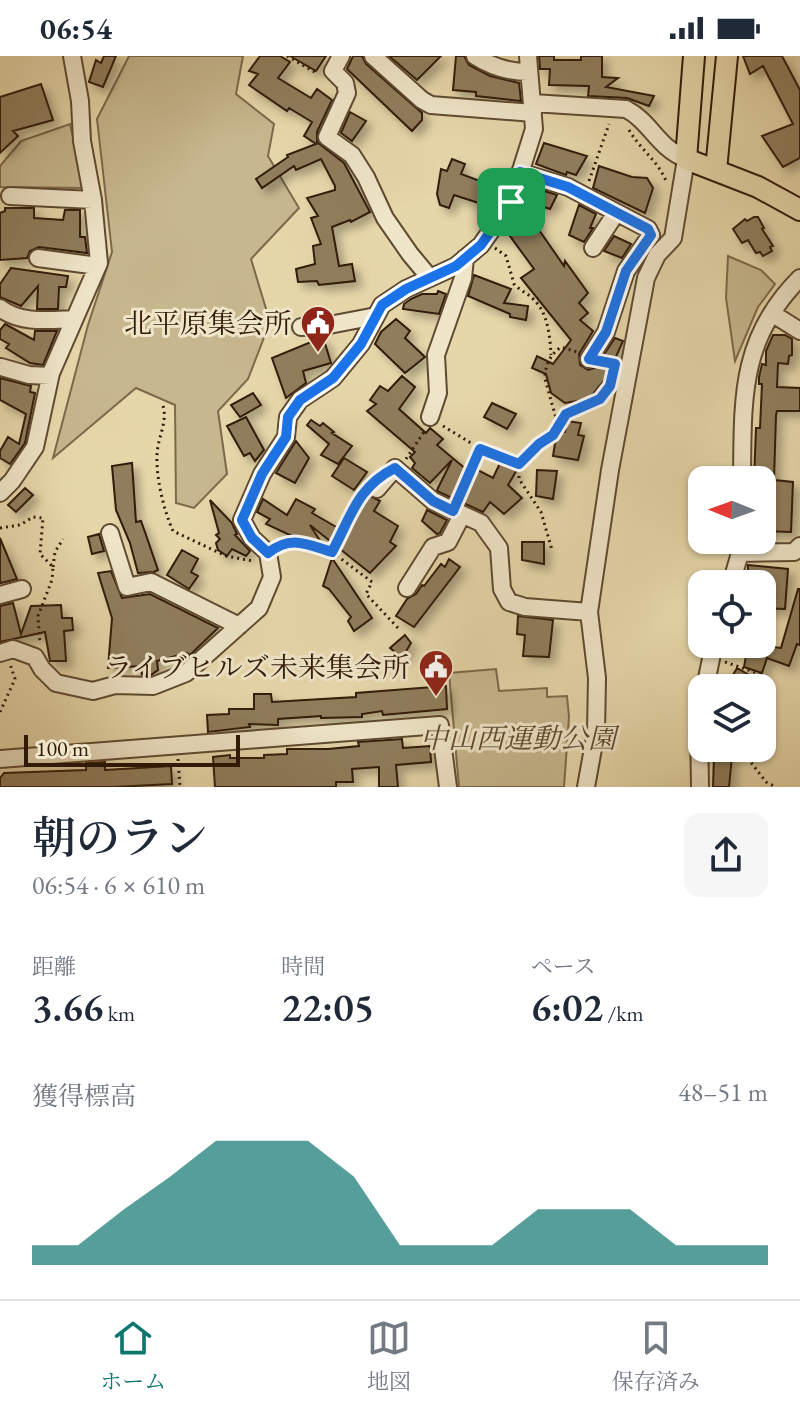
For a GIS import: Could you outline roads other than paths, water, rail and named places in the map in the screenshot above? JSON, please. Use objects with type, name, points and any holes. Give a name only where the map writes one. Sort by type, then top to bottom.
[{"type":"main road","points":[[694,56],[686,159],[758,187],[800,210]]},
{"type":"main road","points":[[716,170],[727,56]]},
{"type":"street","points":[[0,493],[35,447],[50,376],[98,266],[93,200],[72,56]]},
{"type":"street","points":[[341,56],[333,71],[345,83],[347,93],[327,137],[352,155],[385,218],[430,278]]},
{"type":"street","points":[[373,56],[431,105],[626,109],[635,114],[663,147],[686,159],[673,238],[657,255],[646,278],[610,470],[589,612],[597,678],[597,718],[586,787]]},
{"type":"street","points":[[3,652],[13,649],[35,657],[56,683],[68,686],[93,691],[115,685],[153,686],[186,673],[259,608],[272,577],[268,557],[242,520],[262,474],[286,437],[288,417],[300,400],[333,378],[361,344],[382,305],[406,289],[456,266],[484,240],[511,202],[534,129],[528,64],[514,72],[489,66],[475,56]]},
{"type":"street","points":[[520,172],[568,187],[648,229],[651,235],[626,271],[606,332],[589,359]]},
{"type":"street","points":[[10,196],[93,200]]},
{"type":"street","points":[[593,248],[616,213]]},
{"type":"street","points":[[38,258],[98,266]]},
{"type":"street","points":[[430,417],[438,393],[436,355],[463,278],[465,258]]},
{"type":"street","points":[[742,466],[743,403],[752,353],[783,297],[800,278]]},
{"type":"street","points":[[0,308],[7,314],[35,321],[74,319]]},
{"type":"street","points":[[773,314],[800,331]]},
{"type":"street","points":[[301,327],[376,316]]},
{"type":"street","points":[[1,367],[29,375],[50,376]]},
{"type":"street","points":[[371,489],[395,468],[433,501],[481,523],[499,548],[502,589],[509,602],[525,607],[589,612]]},
{"type":"street","points":[[407,588],[433,547],[448,542],[458,513]]},
{"type":"street","points":[[110,533],[127,587],[151,582],[239,626]]},
{"type":"street","points":[[776,550],[794,552],[800,546]]},
{"type":"street","points":[[0,595],[22,589]]},
{"type":"street","points":[[0,759],[440,725],[448,787]]},
{"type":"street","points":[[700,762],[700,787]]},
{"type":"place","name":"北平原集会所","points":[[318,354]]},
{"type":"place","name":"ライブヒルズ未来集会所","points":[[436,698]]},
{"type":"park label","name":"中山西運動公園","points":[[518,738]]}]
